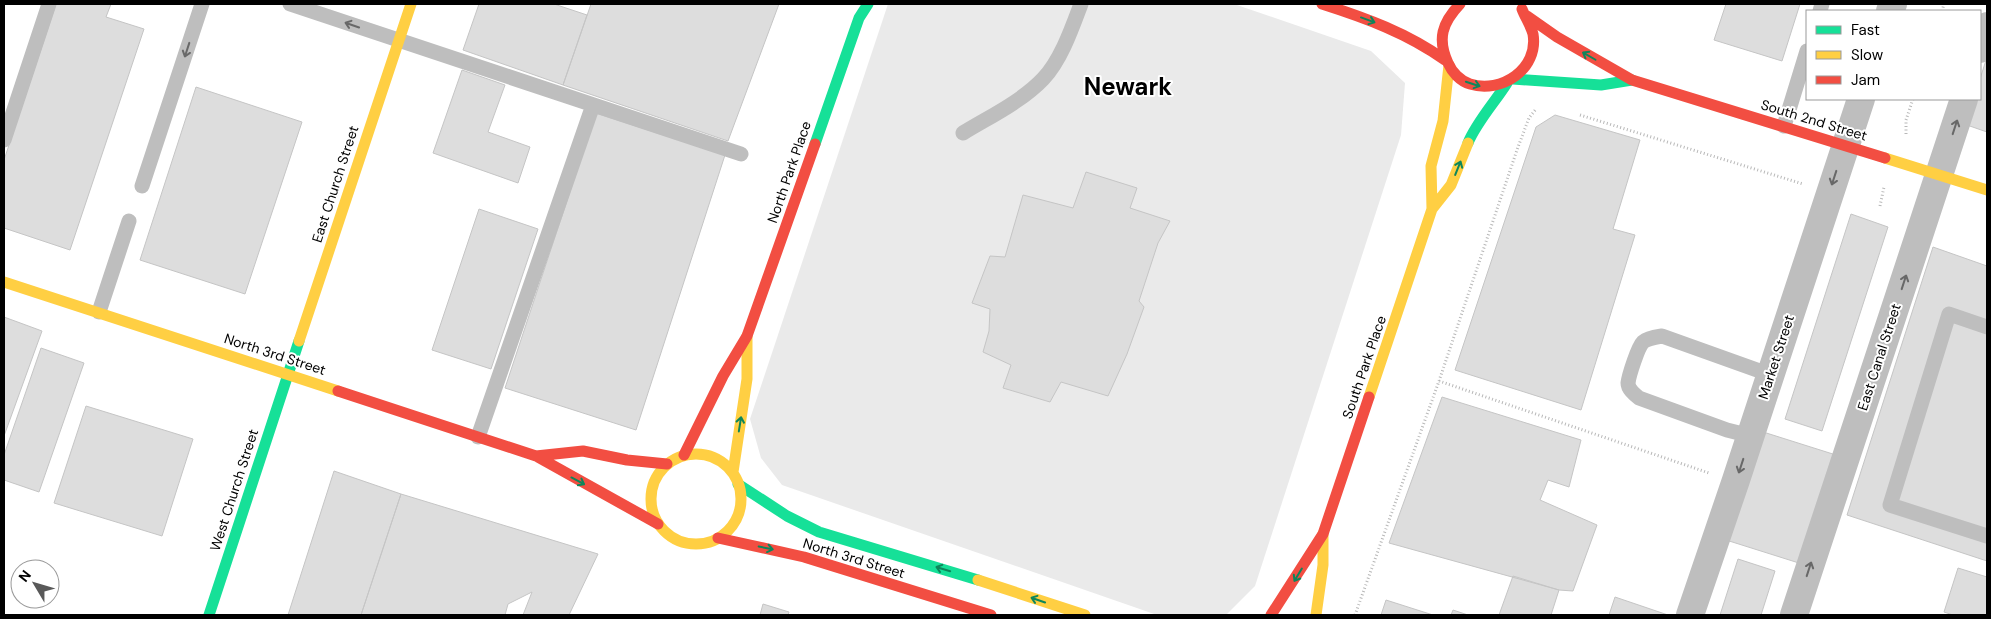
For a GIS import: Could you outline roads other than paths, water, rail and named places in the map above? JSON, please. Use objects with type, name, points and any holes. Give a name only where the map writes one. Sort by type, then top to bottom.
[{"type":"main road","name":"East Church Street","points":[[288,374],[411,4]]},
{"type":"main road","name":"North Park Place","points":[[859,4],[859,18]]},
{"type":"main road","name":"North Park Place","points":[[684,455],[723,376],[747,336],[859,18],[868,4]]},
{"type":"main road","points":[[1322,4],[1392,28],[1420,42],[1447,62],[1454,73],[1465,82],[1479,87],[1493,87],[1510,81],[1601,84],[1632,80]]},
{"type":"main road","name":"South Park Place","points":[[1432,209],[1431,166],[1443,121],[1447,62],[1442,44],[1443,28],[1450,13],[1460,4]]},
{"type":"main road","points":[[1515,4],[1527,16],[1557,37],[1632,80]]},
{"type":"main road","name":"South Park Place","points":[[1271,615],[1288,592],[1323,534],[1432,209],[1451,185],[1474,130],[1510,81],[1519,75],[1528,64],[1534,50],[1534,35],[1527,16]]},
{"type":"main road","name":"South 2nd Street","points":[[1632,80],[1987,190]]},
{"type":"main road","name":"North 3rd Street","points":[[4,282],[536,456],[658,524]]},
{"type":"main road","name":"North Park Place","points":[[733,472],[747,379],[747,336]]},
{"type":"main road","name":"West Church Street","points":[[209,615],[288,374]]},
{"type":"main road","name":"North 3rd Street","points":[[536,456],[583,451],[628,460],[667,464]]},
{"type":"main road","points":[[697,453],[711,456],[723,462],[733,472],[741,496],[736,520],[718,538],[706,544],[678,541],[667,534],[658,524],[652,512],[651,492],[658,473],[667,464],[684,455],[697,453]]},
{"type":"main road","name":"North 3rd Street","points":[[738,484],[787,516],[819,532],[990,583],[1085,615]]},
{"type":"main road","name":"South Park Place","points":[[1316,615],[1323,565],[1323,534]]},
{"type":"main road","name":"North 3rd Street","points":[[718,538],[804,557],[986,614]]},
{"type":"main road","points":[[926,596],[932,609]]},
{"type":"street","points":[[1981,46],[1987,26]]},
{"type":"street","name":"Market Street","points":[[1690,615],[1751,436],[1861,100]]},
{"type":"street","name":"East Canal Street","points":[[1794,615],[1964,100]]},
{"type":"lane","points":[[4,140],[49,4]]},
{"type":"lane","points":[[142,186],[202,4]]},
{"type":"lane","points":[[290,4],[741,154]]},
{"type":"lane","points":[[963,134],[1022,96],[1044,78],[1060,53],[1081,4]]},
{"type":"lane","points":[[1784,126],[1806,54]]},
{"type":"lane","points":[[478,437],[593,105]]},
{"type":"lane","points":[[99,312],[130,221]]},
{"type":"lane","points":[[1987,327],[1949,314],[1890,505],[1987,536]]},
{"type":"lane","points":[[1751,436],[1727,430],[1639,398],[1632,393],[1628,383],[1638,350],[1643,342],[1662,336],[1771,374]]},
{"type":"district","name":"Newark","points":[[1128,87]]}]
